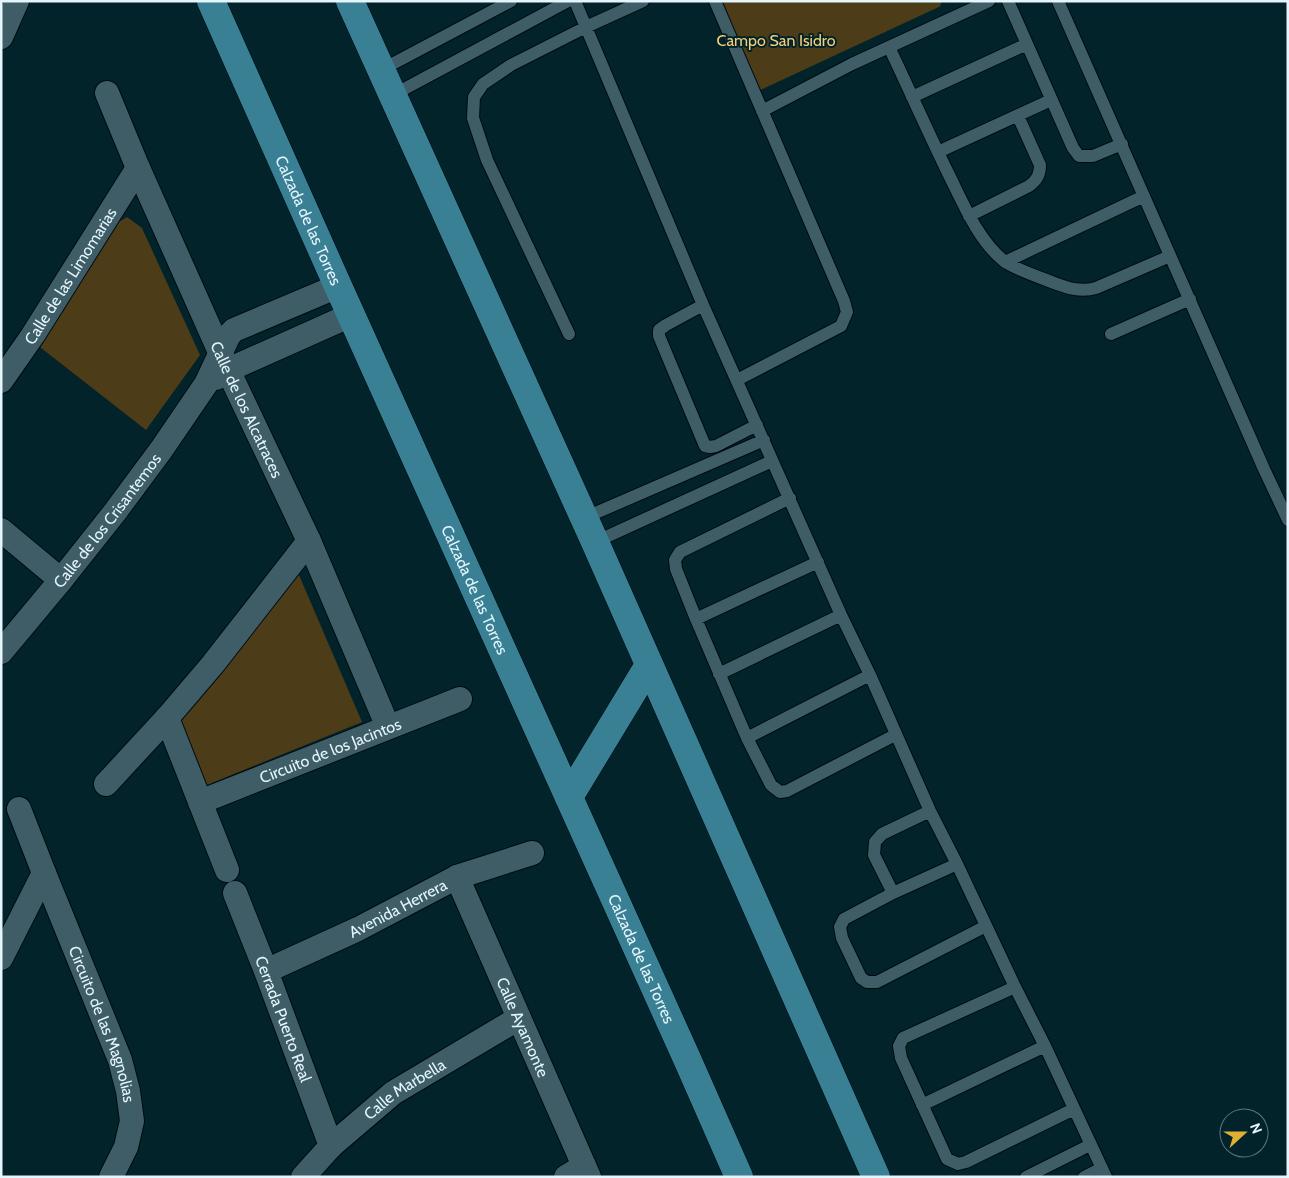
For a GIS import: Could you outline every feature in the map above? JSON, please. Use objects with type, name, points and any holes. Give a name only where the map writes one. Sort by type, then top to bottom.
[{"type":"main road","name":"Calzada de las Torres","points":[[211,1],[739,1177]]},
{"type":"main road","points":[[350,1],[595,542],[876,1177]]},
{"type":"main road","points":[[568,797],[649,665]]},
{"type":"street","points":[[1,37],[17,1]]},
{"type":"street","name":"Calle de los Alcatraces","points":[[107,93],[138,168],[224,361],[309,541],[388,727]]},
{"type":"street","name":"Calle de las Limomarias","points":[[1,381],[138,168]]},
{"type":"street","name":"Calle de los Crisantemos","points":[[1,652],[61,580],[156,458],[206,384],[224,361],[229,335],[234,330],[338,286]]},
{"type":"street","name":"Calle de los Crisantemos","points":[[224,361],[351,315]]},
{"type":"street","points":[[1,530],[61,580]]},
{"type":"street","points":[[106,784],[167,718],[213,664],[309,541]]},
{"type":"street","name":"Circuito de los Jacintos","points":[[200,802],[460,699]]},
{"type":"street","points":[[167,718],[227,870]]},
{"type":"street","name":"Circuito de las Magnolias","points":[[19,809],[120,1060],[128,1091],[132,1121],[126,1147],[111,1177]]},
{"type":"street","name":"Avenida Herrera","points":[[266,971],[358,929],[457,877],[532,853]]},
{"type":"street","points":[[1,958],[44,873]]},
{"type":"street","name":"Calle Ayamonte","points":[[457,877],[519,1018],[579,1173]]},
{"type":"street","name":"Cerrada Puerto Real","points":[[235,893],[266,971],[330,1146]]},
{"type":"street","name":"Calle Marbella","points":[[303,1177],[330,1146],[393,1093],[519,1018]]},
{"type":"lane","points":[[381,70],[511,1]]},
{"type":"lane","points":[[393,96],[568,1]]},
{"type":"lane","points":[[575,1],[703,305],[841,615],[870,675],[895,735],[1104,1172],[1084,1177]]},
{"type":"lane","points":[[568,334],[488,160],[473,118],[474,97],[483,84],[510,65],[643,1]]},
{"type":"lane","points":[[715,1],[844,301],[847,312],[841,326],[737,380]]},
{"type":"lane","points":[[762,111],[852,64],[989,1]]},
{"type":"lane","points":[[1008,1],[1051,100],[1073,148],[1079,156],[1093,156],[1122,144]]},
{"type":"lane","points":[[1058,1],[1288,520]]},
{"type":"lane","points":[[912,97],[1027,44]]},
{"type":"lane","points":[[889,47],[969,216],[989,247],[1005,262],[1073,290],[1088,290],[1170,256]]},
{"type":"lane","points":[[938,152],[1051,100]]},
{"type":"lane","points":[[969,216],[1036,181],[1040,172],[1040,165],[1018,116]]},
{"type":"lane","points":[[1005,262],[1144,196]]},
{"type":"lane","points":[[1111,334],[1190,299]]},
{"type":"lane","points":[[703,305],[666,325],[659,330],[659,336],[705,446],[716,446],[756,425]]},
{"type":"lane","points":[[584,518],[764,440]]},
{"type":"lane","points":[[595,542],[772,461]]},
{"type":"lane","points":[[790,498],[680,552],[675,560],[676,569],[719,674],[771,785],[780,792],[787,791],[895,735]]},
{"type":"lane","points":[[696,619],[818,562]]},
{"type":"lane","points":[[719,674],[841,615]]},
{"type":"lane","points":[[748,738],[870,675]]},
{"type":"lane","points":[[893,893],[874,854],[875,842],[882,834],[930,811]]},
{"type":"lane","points":[[957,864],[893,893],[844,919],[840,928],[842,938],[861,978],[867,982],[877,982],[986,926]]},
{"type":"lane","points":[[1015,987],[904,1038],[899,1046],[901,1058],[947,1159],[958,1164],[966,1162],[1074,1109]]},
{"type":"lane","points":[[922,1104],[1045,1046]]},
{"type":"lane","points":[[1026,1177],[1090,1145]]},
{"type":"green space","name":"Campo San Isidro","points":[[715,1],[941,1],[942,3],[940,4],[941,6],[754,93]]},
{"type":"green space","points":[[127,217],[142,228],[200,355],[146,430],[36,344],[117,223]]},
{"type":"green space","points":[[299,575],[362,722],[202,787],[175,728]]}]
